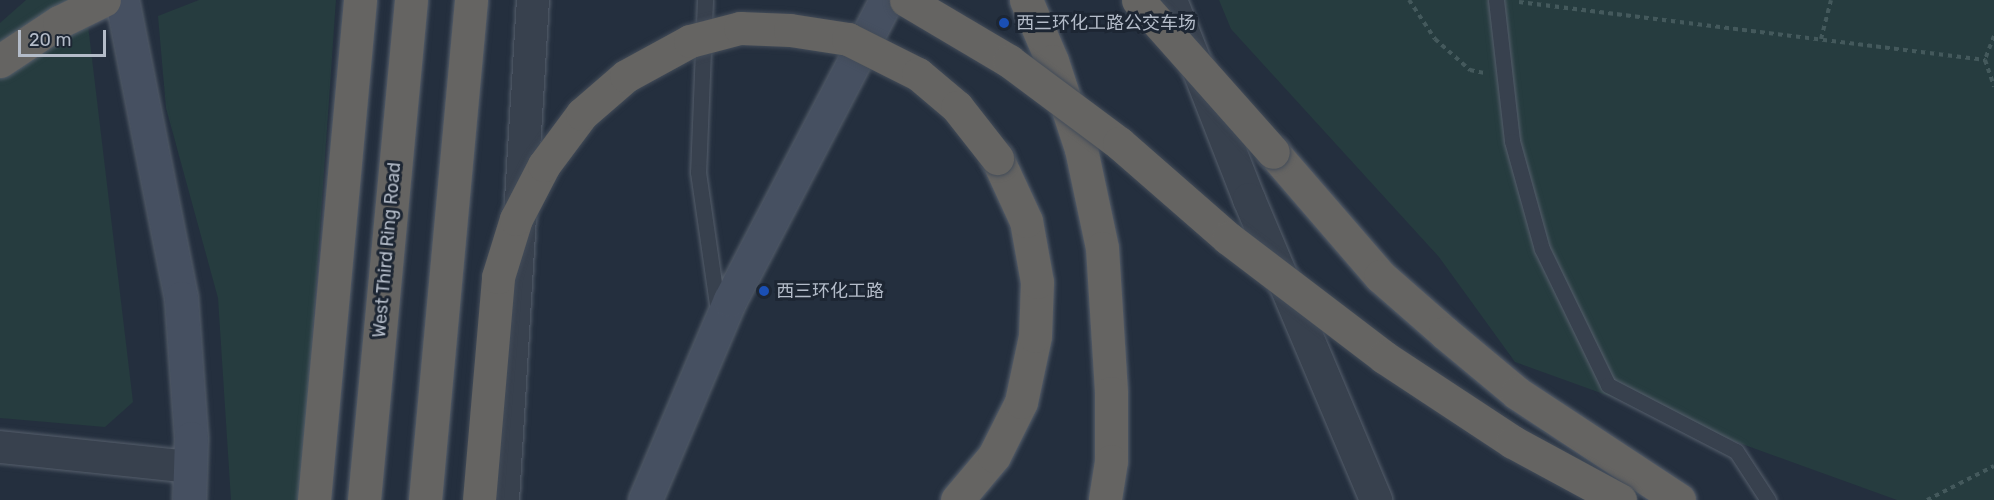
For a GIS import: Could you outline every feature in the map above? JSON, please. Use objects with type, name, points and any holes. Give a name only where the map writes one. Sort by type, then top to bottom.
[{"type":"highway","points":[[0,61],[59,22],[104,0]]},
{"type":"highway","points":[[314,500],[360,0]]},
{"type":"highway","name":"West Third Ring Road","points":[[364,500],[411,0]]},
{"type":"highway","points":[[425,500],[471,0]]},
{"type":"highway","points":[[906,0],[1009,61],[1119,143],[1228,238],[1384,357],[1514,442],[1620,500]]},
{"type":"highway","points":[[1026,0],[1052,61],[1081,149],[1100,238],[1109,319],[1111,393],[1111,461],[1105,500]]},
{"type":"highway","points":[[1138,0],[1380,276],[1517,393],[1679,500]]},
{"type":"highway","points":[[478,500],[498,277],[516,219],[544,165],[582,114],[626,76],[690,41],[740,28],[790,30],[848,39],[918,74],[957,107],[997,158],[1026,221],[1037,293],[1035,336],[1021,402],[994,456],[957,500]]},
{"type":"main road","points":[[122,0],[181,298],[190,467],[189,500]]},
{"type":"main road","points":[[645,500],[720,322],[886,0]]},
{"type":"street","points":[[503,500],[533,0]]},
{"type":"street","points":[[1171,0],[1249,199],[1376,500]]},
{"type":"street","points":[[0,447],[190,467]]},
{"type":"lane","points":[[705,0],[698,172],[720,322]]},
{"type":"lane","points":[[1496,0],[1512,141],[1542,249],[1608,385],[1736,451],[1768,500]]},
{"type":"path","points":[[1409,0],[1435,39],[1470,70],[1505,78]]},
{"type":"path","points":[[1821,39],[1831,0]]},
{"type":"path","points":[[1512,2],[1985,60]]},
{"type":"path","points":[[1994,36],[1985,60],[1994,86]]},
{"type":"path","points":[[1927,500],[1994,466]]},
{"type":"green space","points":[[26,0],[85,0],[133,402],[105,427],[0,418],[0,23]]},
{"type":"green space","points":[[199,0],[336,0],[301,500],[231,500],[218,298],[166,108],[158,16]]},
{"type":"green space","points":[[1219,0],[1994,0],[1994,500],[1897,500],[1515,362],[1439,257],[1231,29]]},
{"type":"place","name":"西三环化工路公交车场","points":[[1004,23]]},
{"type":"place","name":"西三环化工路","points":[[764,291]]}]
